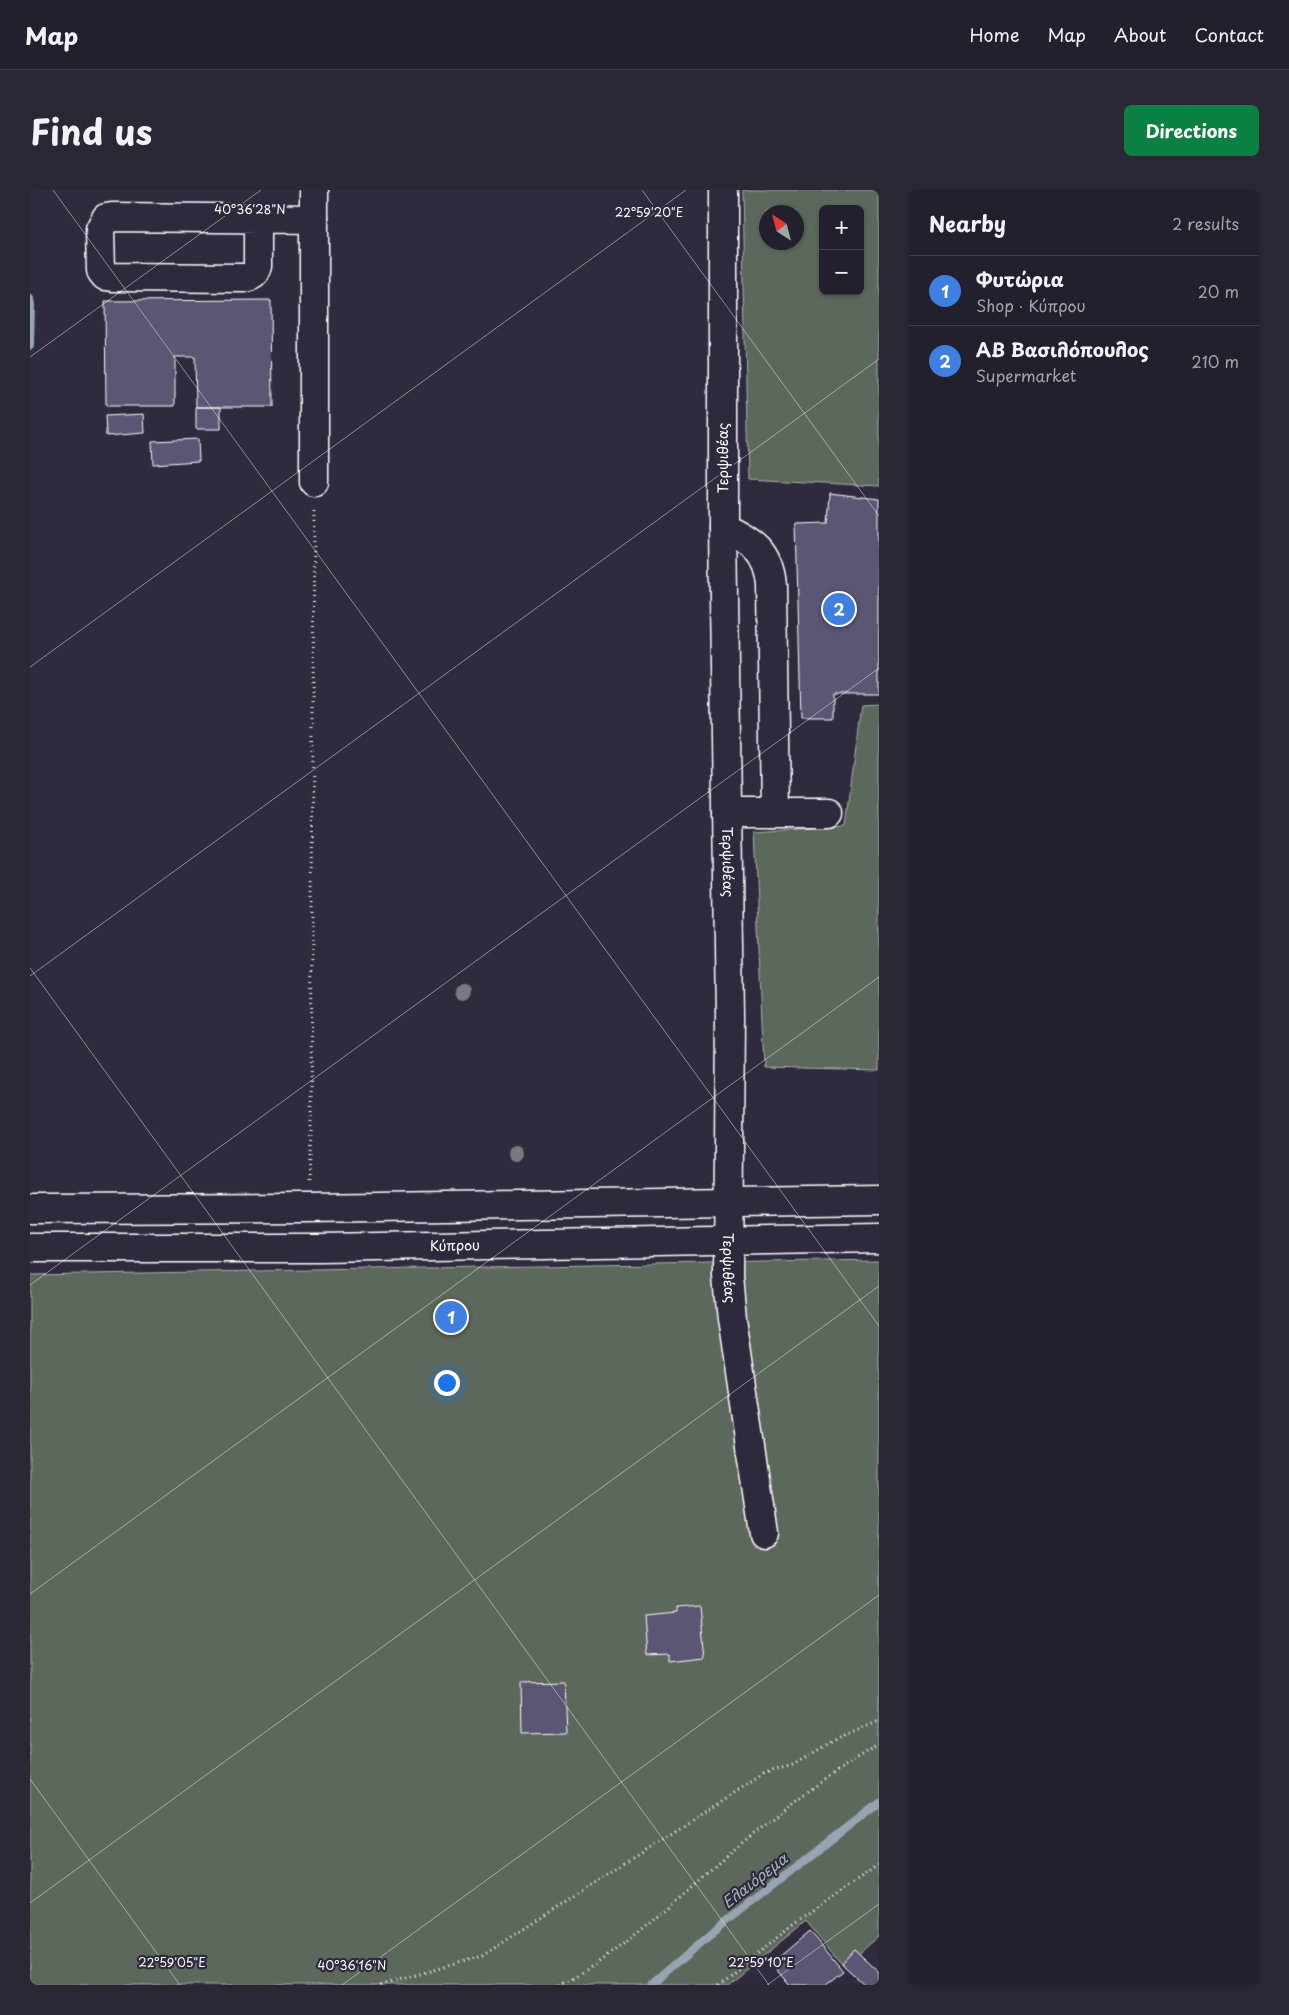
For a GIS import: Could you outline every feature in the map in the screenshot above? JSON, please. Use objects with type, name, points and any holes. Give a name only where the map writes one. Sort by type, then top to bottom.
[{"type":"street","points":[[314,190],[314,482]]},
{"type":"street","name":"Τερψιθέας","points":[[723,190],[723,527],[730,1016],[729,1288],[764,1533]]},
{"type":"street","points":[[258,217],[258,266],[252,276],[245,278],[112,277],[106,276],[101,271],[100,229],[106,218],[258,217],[314,219]]},
{"type":"street","points":[[723,527],[748,539],[756,546],[763,554],[771,574],[775,813]]},
{"type":"street","points":[[727,813],[829,813]]},
{"type":"street","points":[[30,1209],[307,1208],[879,1200]]},
{"type":"street","name":"Κύπρου","points":[[30,1248],[321,1248],[879,1238]]},
{"type":"path","points":[[307,1208],[311,1133],[314,482]]},
{"type":"path","points":[[381,1985],[482,1956],[765,1773],[793,1765],[833,1741],[879,1721]]},
{"type":"path","points":[[560,1985],[621,1947],[780,1814],[836,1772],[879,1745]]},
{"type":"path","points":[[718,1985],[794,1924],[879,1865]]},
{"type":"green space","points":[[742,190],[879,190],[879,486],[748,479]]},
{"type":"green space","points":[[879,704],[879,1070],[764,1067],[754,832],[846,826],[861,705]]},
{"type":"green space","points":[[879,1260],[879,1936],[844,1967],[806,1921],[727,1985],[30,1985],[30,1275]]},
{"type":"building","points":[[271,300],[272,407],[196,407],[195,357],[175,357],[175,406],[106,406],[105,301]]},
{"type":"building","points":[[196,407],[221,407],[221,429],[196,429]]},
{"type":"building","points":[[144,414],[145,433],[106,436],[105,416]]},
{"type":"building","points":[[198,439],[199,461],[153,464],[152,441]]},
{"type":"building","points":[[830,493],[879,499],[879,694],[833,694],[833,718],[801,718],[796,524],[828,523]]},
{"type":"building","points":[[700,1606],[705,1657],[670,1661],[670,1654],[647,1655],[644,1616],[676,1613],[676,1608]]},
{"type":"building","points":[[564,1681],[566,1732],[522,1733],[521,1682]]},
{"type":"building","points":[[810,1931],[843,1971],[825,1985],[790,1985],[772,1963]]},
{"type":"building","points":[[854,1949],[879,1972],[879,1982],[876,1985],[865,1985],[841,1963]]},
{"type":"waterway","points":[[30,299],[30,346]]},
{"type":"waterway","name":"Ελαιόρεμα","points":[[651,1985],[709,1935],[879,1802]]},
{"type":"place","name":"ΑΒ Βασιλόπουλος","points":[[839,609]]},
{"type":"place","name":"Φυτώρια","points":[[451,1317]]}]
